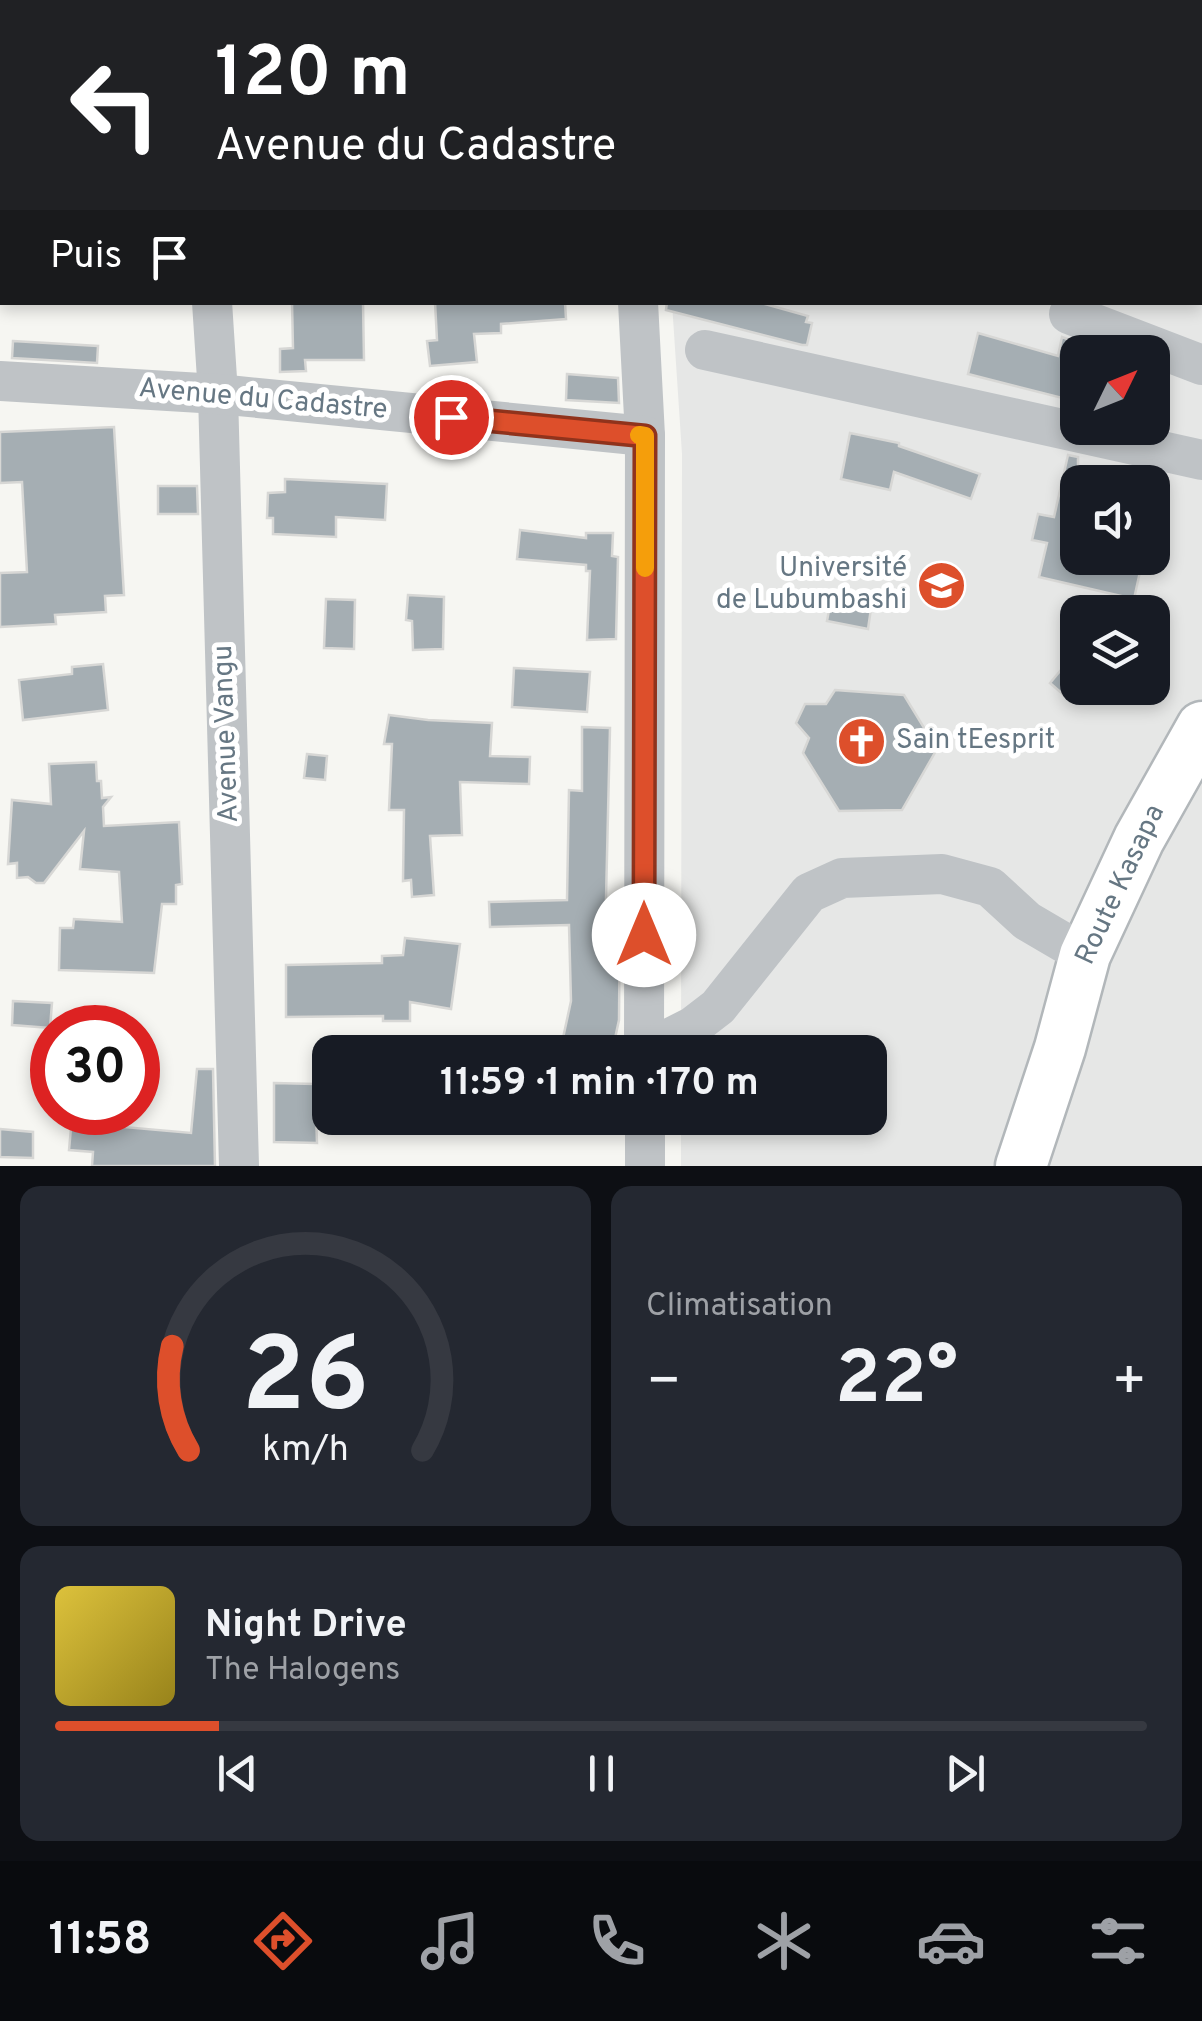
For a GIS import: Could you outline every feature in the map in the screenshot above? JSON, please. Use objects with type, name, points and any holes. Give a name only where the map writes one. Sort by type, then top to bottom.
[{"type":"main road","name":"Route Kasapa","points":[[1022,1166],[1085,955],[1139,838],[1202,727]]},
{"type":"street","name":"Avenue Vangu","points":[[212,305],[218,394],[238,1166]]},
{"type":"street","points":[[638,305],[645,436],[644,1035]]},
{"type":"street","points":[[1069,314],[1202,366]]},
{"type":"street","points":[[705,350],[1202,460]]},
{"type":"street","name":"Avenue du Cadastre","points":[[0,381],[218,394],[645,436]]},
{"type":"street","points":[[677,1035],[718,1008],[809,893],[842,878],[942,874],[990,887],[1027,921],[1085,955]]},
{"type":"street","points":[[645,1135],[646,1166]]},
{"type":"shaded area","name":"Université de Lubumbashi","points":[[672,305],[1202,305],[1202,1166],[681,1166],[681,1135],[887,1135],[887,1035],[681,1035],[682,454]]},
{"type":"building","points":[[292,305],[363,305],[364,360],[305,360],[306,371],[280,372],[280,349],[293,348]]},
{"type":"building","points":[[435,305],[565,305],[566,319],[501,324],[501,333],[474,334],[477,362],[430,366],[427,341],[437,340]]},
{"type":"building","points":[[667,305],[769,305],[808,316],[806,322],[812,323],[807,345],[802,345],[666,310]]},
{"type":"building","points":[[978,333],[1058,356],[1060,346],[1060,397],[968,374]]},
{"type":"building","points":[[13,341],[98,346],[97,363],[12,358]]},
{"type":"building","points":[[567,374],[618,378],[619,403],[566,400]]},
{"type":"building","points":[[114,427],[124,595],[105,596],[106,612],[55,615],[56,624],[0,627],[0,573],[27,572],[22,482],[0,483],[0,432]]},
{"type":"building","points":[[850,433],[899,443],[980,474],[971,499],[894,472],[890,490],[841,479]]},
{"type":"building","points":[[1068,455],[1078,457],[1078,465],[1066,465]]},
{"type":"building","points":[[285,479],[387,484],[385,520],[336,517],[336,537],[273,534],[273,518],[267,518],[268,493],[285,492]]},
{"type":"building","points":[[158,486],[197,486],[198,514],[158,514]]},
{"type":"building","points":[[1060,490],[1060,575],[1139,575],[1135,595],[1117,595],[1039,577],[1047,543],[1032,540],[1038,514],[1054,517]]},
{"type":"building","points":[[520,530],[586,538],[586,533],[613,533],[612,556],[618,557],[616,639],[587,640],[590,571],[586,571],[586,565],[517,559]]},
{"type":"building","points":[[832,594],[872,602],[868,629],[827,621]]},
{"type":"building","points":[[408,595],[444,597],[443,649],[413,650],[412,621],[406,620]]},
{"type":"building","points":[[326,599],[355,600],[354,649],[324,648]]},
{"type":"building","points":[[103,664],[108,710],[23,720],[19,680],[72,674],[72,667]]},
{"type":"building","points":[[514,668],[590,672],[587,712],[512,707]]},
{"type":"building","points":[[1060,671],[1060,692],[1050,683]]},
{"type":"building","points":[[835,690],[904,695],[937,749],[902,810],[839,811],[803,753],[809,738],[796,723],[805,704],[826,704]]},
{"type":"building","points":[[389,715],[492,723],[490,756],[530,757],[529,784],[460,782],[462,835],[430,836],[434,895],[412,897],[411,880],[403,881],[404,810],[389,810],[392,744],[384,744]]},
{"type":"building","points":[[582,727],[610,728],[606,899],[620,900],[616,1035],[564,1035],[571,1001],[569,925],[490,927],[489,902],[567,900],[569,790],[582,791]]},
{"type":"building","points":[[307,754],[327,756],[325,780],[304,778]]},
{"type":"building","points":[[96,762],[102,798],[111,797],[103,807],[104,826],[179,822],[182,884],[176,885],[176,904],[162,904],[154,973],[59,970],[60,928],[73,928],[74,919],[122,922],[119,872],[80,869],[84,831],[44,883],[17,878],[17,863],[8,864],[12,800],[51,804],[49,764]]},
{"type":"building","points":[[405,938],[460,944],[451,1009],[410,1002],[410,1021],[383,1021],[383,1016],[286,1017],[286,965],[382,963],[382,956],[403,955]]},
{"type":"building","points":[[13,1001],[52,1003],[30,1005],[30,1026],[12,1025]]},
{"type":"building","points":[[197,1069],[213,1069],[215,1166],[92,1166],[93,1152],[69,1150],[70,1135],[160,1135],[160,1130],[191,1133]]},
{"type":"building","points":[[274,1083],[312,1084],[312,1135],[317,1135],[317,1143],[274,1142]]},
{"type":"building","points":[[0,1129],[33,1135],[33,1158],[0,1157]]},
{"type":"slow traffic","points":[[639,435],[645,436],[645,568]]},
{"type":"place","name":"Université de Lubumbashi","points":[[942,585]]},
{"type":"place","name":"Sain tEesprit","points":[[861,741]]},
{"type":"route","points":[[451,417],[645,436],[644,935]]}]
